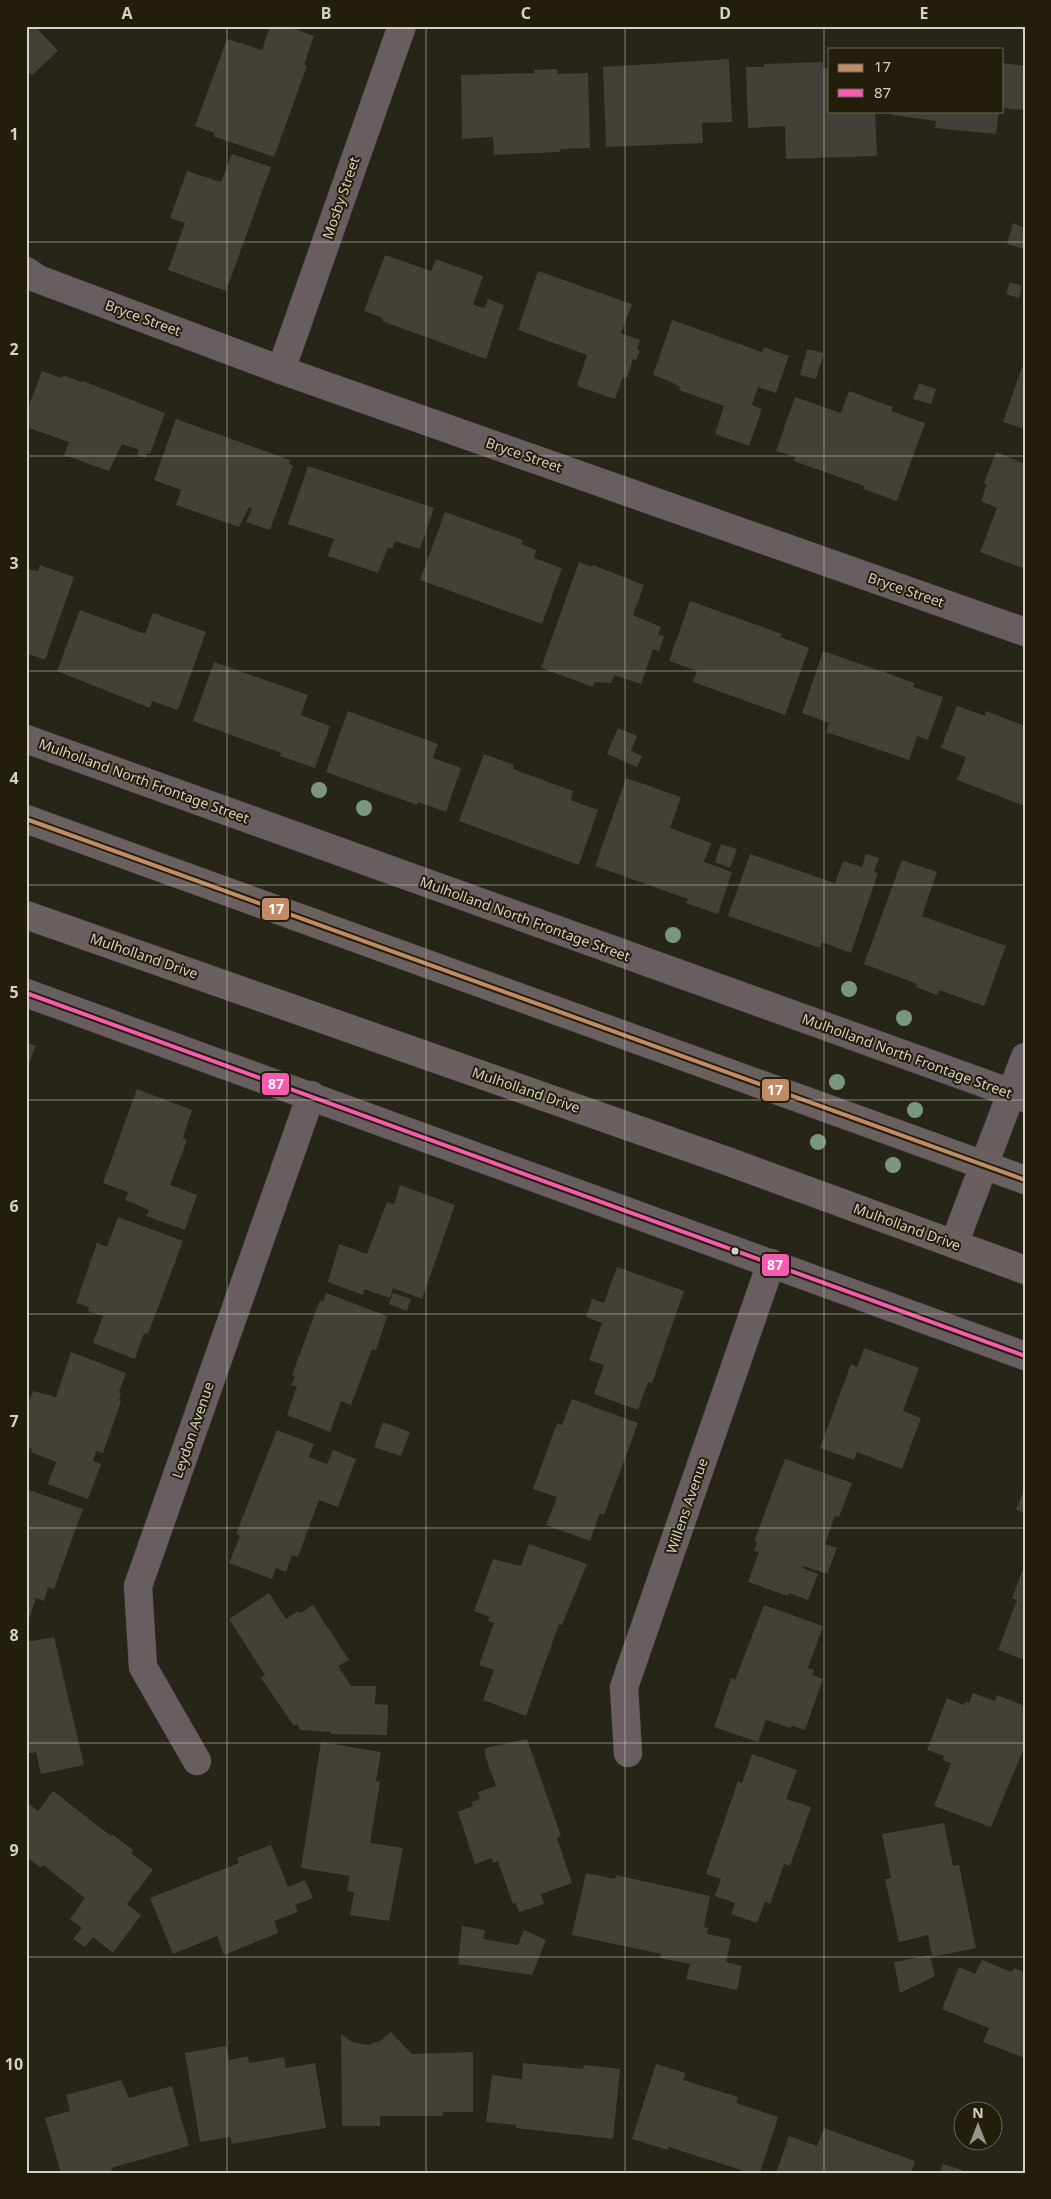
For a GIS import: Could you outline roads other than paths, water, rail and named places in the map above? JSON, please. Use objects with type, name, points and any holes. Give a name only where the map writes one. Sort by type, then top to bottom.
[{"type":"main road","points":[[26,819],[1025,1180]]},
{"type":"main road","name":"Mulholland Drive","points":[[26,915],[727,1160],[1025,1270]]},
{"type":"street","name":"Mosby Street","points":[[281,370],[402,26]]},
{"type":"street","name":"Bryce Street","points":[[26,271],[38,280],[281,370],[1025,632]]},
{"type":"street","name":"Mulholland North Frontage Street","points":[[26,739],[1018,1096]]},
{"type":"street","points":[[26,993],[1025,1356]]},
{"type":"street","points":[[954,1244],[985,1165],[1018,1096],[1025,1057]]},
{"type":"street","name":"Leydon Avenue","points":[[197,1761],[144,1667],[138,1586],[311,1095]]},
{"type":"street","name":"Willens Avenue","points":[[628,1753],[624,1688],[771,1263]]}]
